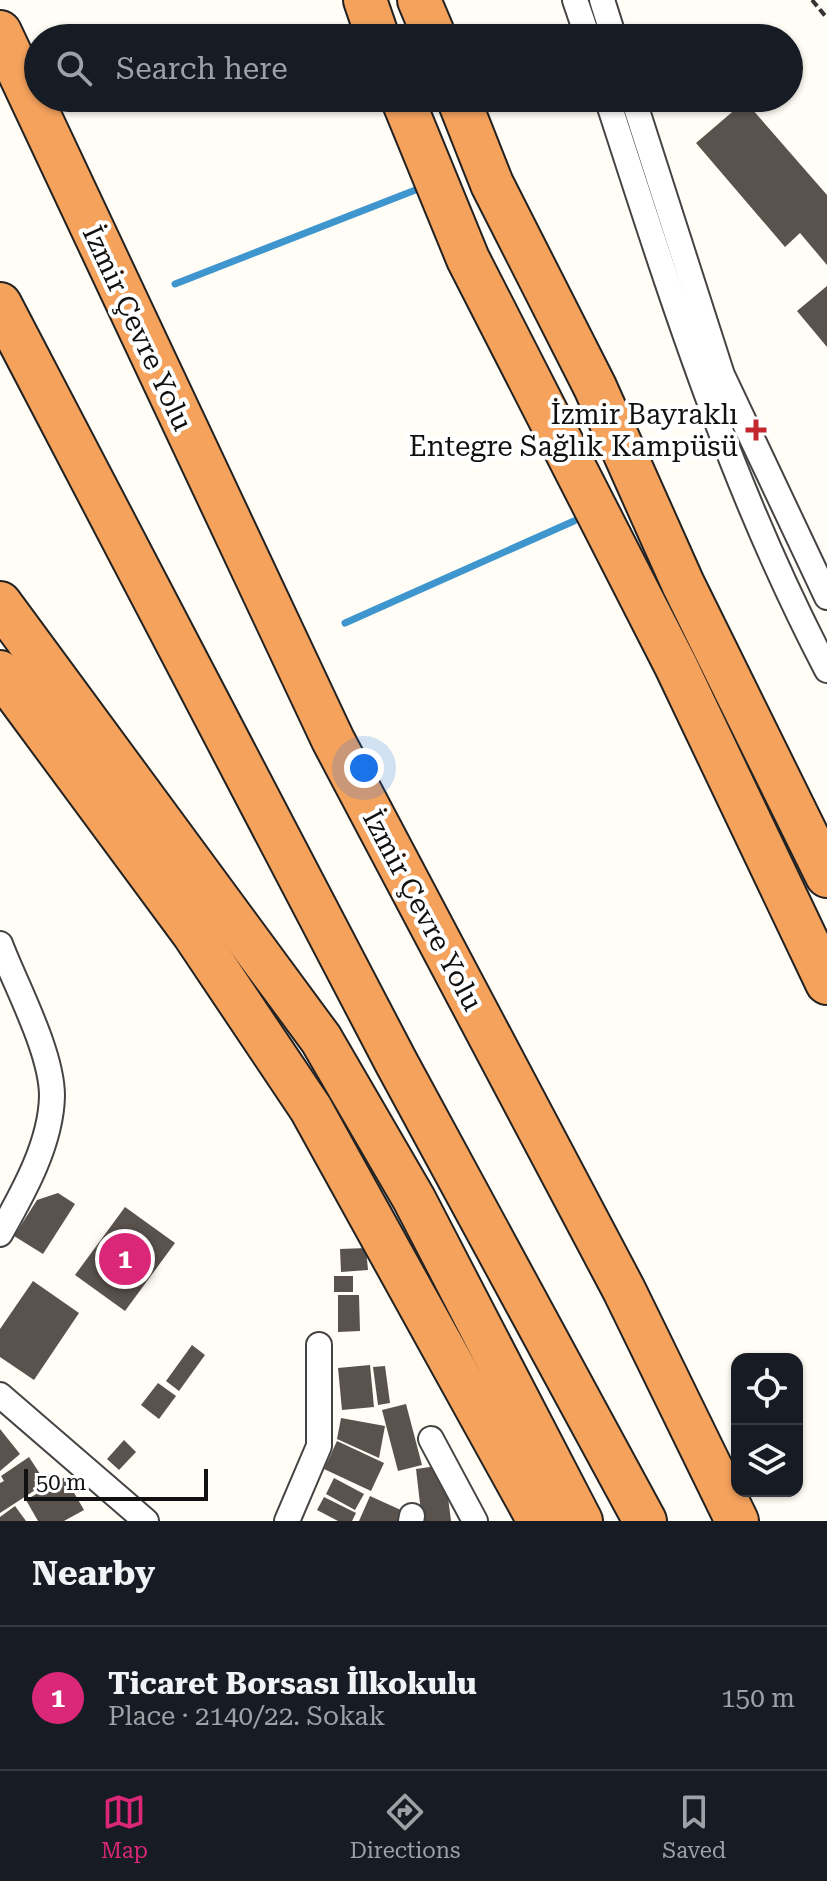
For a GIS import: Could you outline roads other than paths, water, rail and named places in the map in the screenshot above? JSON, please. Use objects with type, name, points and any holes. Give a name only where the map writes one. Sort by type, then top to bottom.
[{"type":"highway","points":[[365,0],[373,24]]},
{"type":"highway","points":[[419,0],[429,24]]},
{"type":"highway","name":"İzmir Çevre Yolu","points":[[0,32],[24,83]]},
{"type":"highway","name":"İzmir Çevre Yolu","points":[[38,112],[333,740],[624,1290],[737,1521]]},
{"type":"highway","points":[[408,112],[468,259],[676,666],[827,983]]},
{"type":"highway","points":[[464,112],[492,184],[595,387],[683,584],[827,876]]},
{"type":"highway","points":[[0,304],[396,1062],[637,1508]]},
{"type":"highway","points":[[0,603],[321,1039],[414,1199],[581,1521]]},
{"type":"highway","points":[[0,672],[193,933],[311,1109],[539,1521]]},
{"type":"street","points":[[575,0],[583,24]]},
{"type":"street","points":[[602,0],[610,24]]},
{"type":"street","points":[[612,112],[696,373],[756,521],[827,670]]},
{"type":"street","points":[[637,112],[722,375],[827,597]]},
{"type":"street","points":[[0,944],[43,1055],[52,1095],[42,1151],[0,1234]]},
{"type":"street","points":[[287,1521],[319,1446],[319,1345]]},
{"type":"street","points":[[5,1409],[146,1521]]},
{"type":"street","points":[[431,1439],[475,1521]]},
{"type":"waterway","points":[[175,284],[418,189]]},
{"type":"waterway","points":[[345,623],[574,521]]},
{"type":"place","name":"İzmir Bayraklı Entegre Sağlık Kampüsü","points":[[756,430]]},
{"type":"place","name":"Ticaret Borsası İlkokulu","points":[[125,1259]]}]
